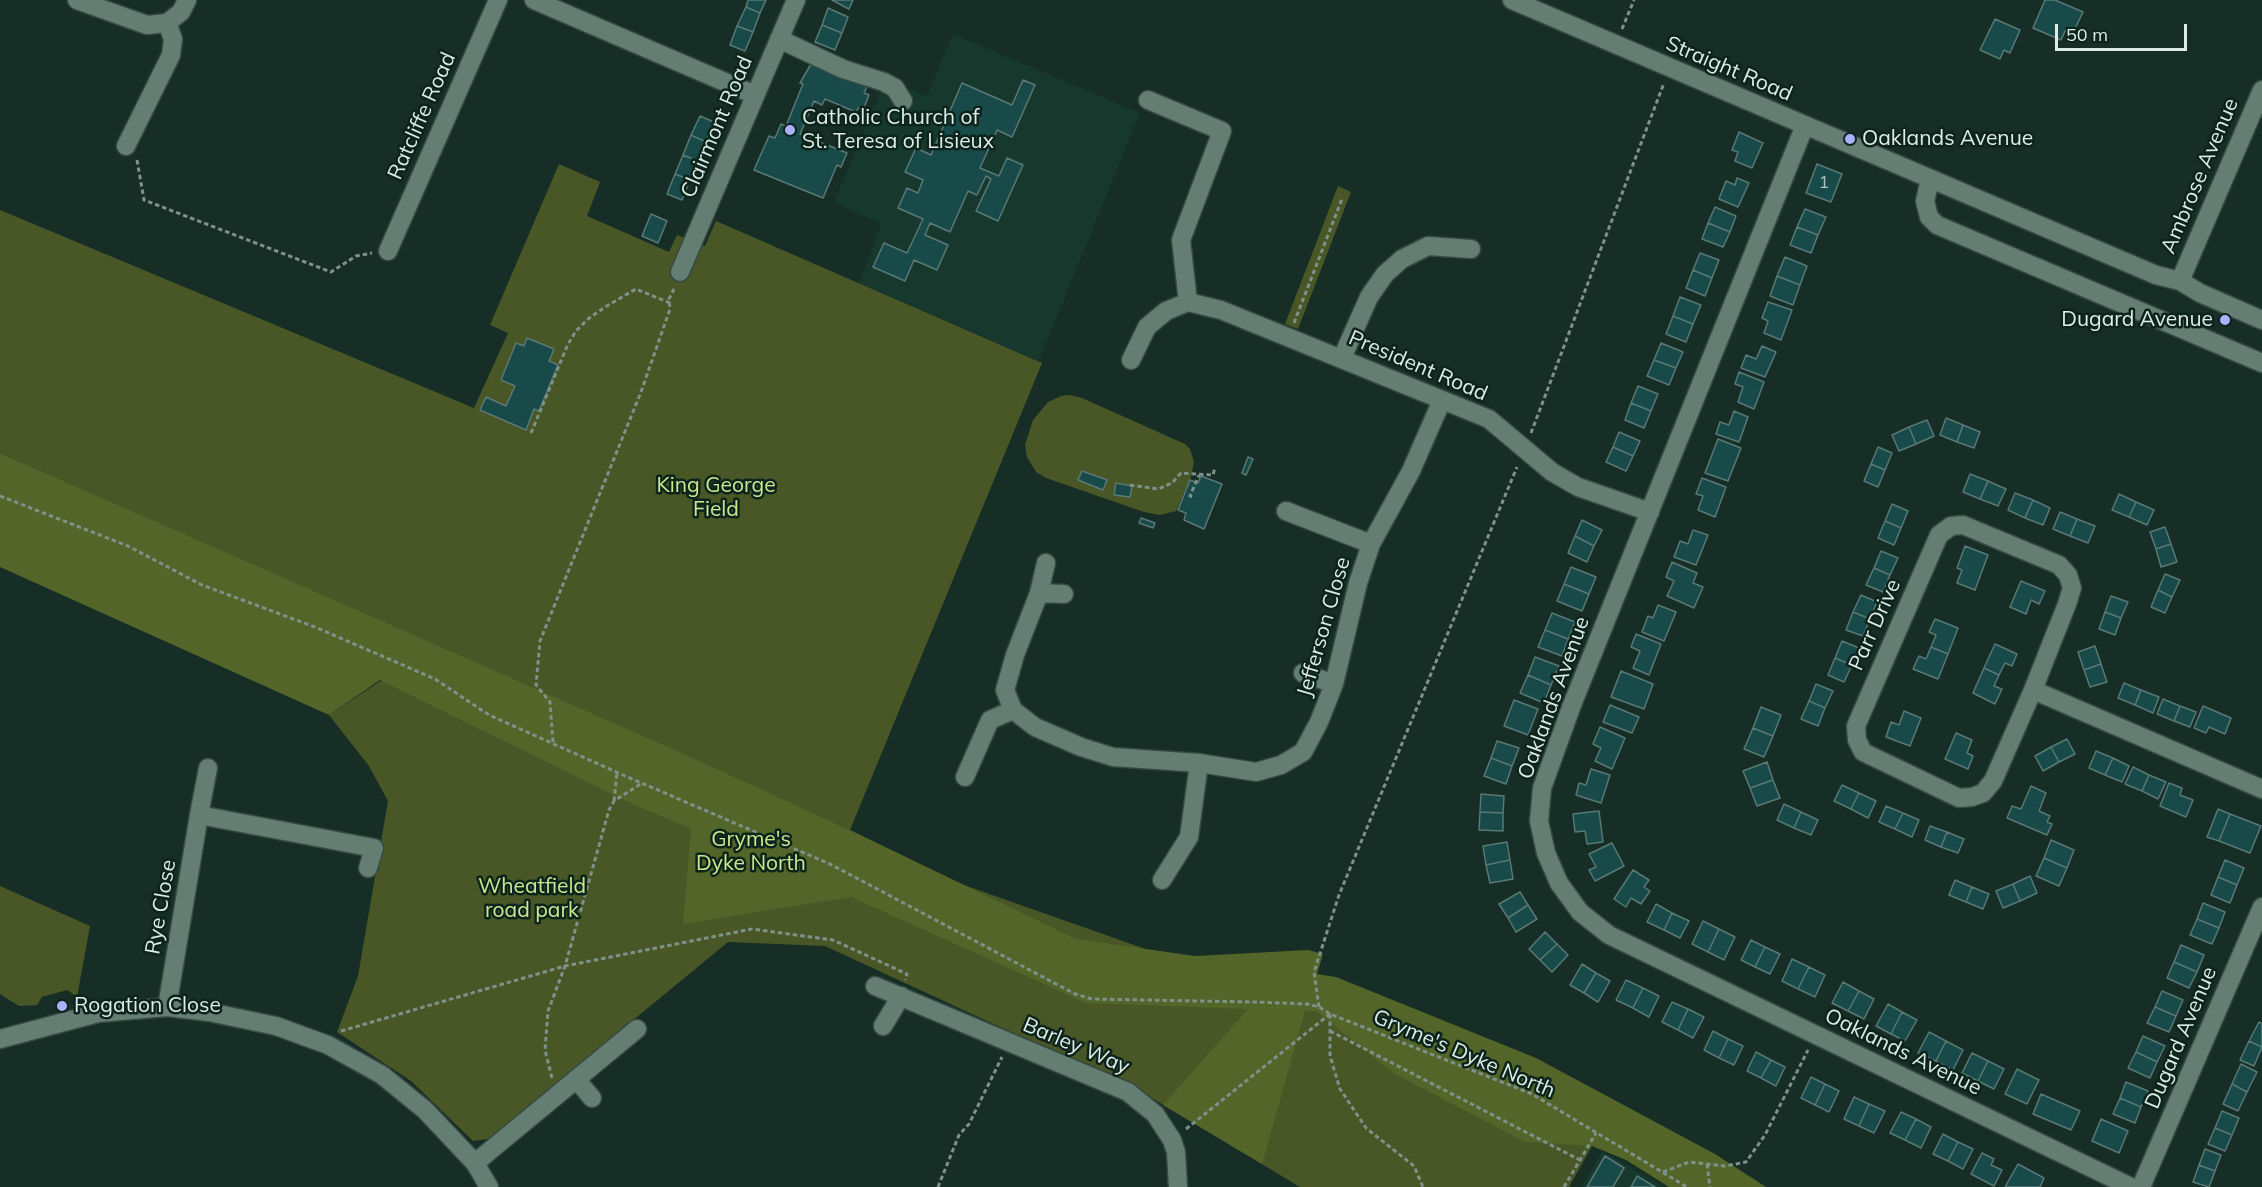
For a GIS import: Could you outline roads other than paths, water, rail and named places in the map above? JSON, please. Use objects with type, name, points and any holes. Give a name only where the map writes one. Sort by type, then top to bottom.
[{"type":"street","points":[[77,0],[147,25],[167,23],[181,12],[188,0]]},
{"type":"street","name":"Ratcliffe Road","points":[[388,251],[498,0]]},
{"type":"street","points":[[534,0],[755,95]]},
{"type":"street","name":"Clairmont Road","points":[[680,272],[796,0]]},
{"type":"street","name":"Straight Road","points":[[1512,0],[2156,275],[2180,281],[2200,293],[2262,320]]},
{"type":"street","points":[[126,146],[171,55],[174,39],[167,23]]},
{"type":"street","points":[[779,39],[843,69],[884,82],[895,88],[903,101]]},
{"type":"street","name":"Ambrose Avenue","points":[[2180,281],[2262,90]]},
{"type":"street","points":[[1131,360],[1147,327],[1166,311],[1188,302],[1181,240],[1222,131],[1148,100]]},
{"type":"street","name":"Oaklands Avenue","points":[[1805,125],[1572,705],[1542,788],[1539,821],[1546,853],[1559,884],[1580,912],[1609,935],[2132,1187]]},
{"type":"street","points":[[1930,179],[1925,201],[1929,217],[1937,225],[2262,363]]},
{"type":"street","points":[[1342,358],[1369,297],[1384,274],[1402,259],[1428,246],[1471,249]]},
{"type":"street","name":"President Road","points":[[1188,302],[1221,310],[1489,419],[1552,472],[1578,487],[1650,512]]},
{"type":"street","name":"Jefferson Close","points":[[1013,710],[1035,727],[1081,747],[1113,757],[1199,763],[1256,772],[1281,765],[1303,752],[1319,722],[1334,684],[1358,583],[1371,544],[1412,471],[1442,400]]},
{"type":"street","points":[[1286,511],[1371,544]]},
{"type":"street","name":"Parr Drive","points":[[1963,525],[2049,560],[2059,565],[2068,575],[2072,588],[2033,690],[1993,781],[1983,793],[1972,798],[1959,798],[1863,752],[1857,740],[1856,726],[1939,535],[1951,526],[1963,525]]},
{"type":"street","points":[[965,777],[990,720],[1013,710],[1005,690],[1015,655],[1039,593],[1046,563]]},
{"type":"street","points":[[1039,593],[1064,594]]},
{"type":"street","points":[[1303,673],[1334,684]]},
{"type":"street","points":[[2033,690],[2262,789]]},
{"type":"street","points":[[1162,880],[1189,837],[1199,763]]},
{"type":"street","name":"Rye Close","points":[[167,1007],[208,768]]},
{"type":"street","points":[[199,815],[374,848],[368,868]]},
{"type":"street","name":"Dugard Avenue","points":[[2141,1187],[2262,907]]},
{"type":"street","name":"Barley Way","points":[[875,986],[1128,1092],[1155,1114],[1172,1140],[1176,1152],[1178,1187]]},
{"type":"street","points":[[883,1026],[901,996]]},
{"type":"street","points":[[0,1039],[98,1013],[167,1007],[209,1012],[276,1026],[328,1045],[382,1075],[425,1110],[475,1163],[489,1187]]},
{"type":"street","points":[[475,1163],[637,1029]]},
{"type":"street","points":[[576,1079],[592,1098]]},
{"type":"place","name":"Catholic Church of St. Teresa of Lisieux","points":[[790,130]]},
{"type":"place","name":"Oaklands Avenue","points":[[1850,139]]},
{"type":"place","name":"Dugard Avenue","points":[[2225,320]]},
{"type":"place","name":"Rogation Close","points":[[62,1006]]},
{"type":"park label","name":"King George Field","points":[[716,498]]},
{"type":"park label","name":"Gryme's Dyke North","points":[[751,852]]},
{"type":"park label","name":"Wheatfield road park","points":[[532,899]]}]
